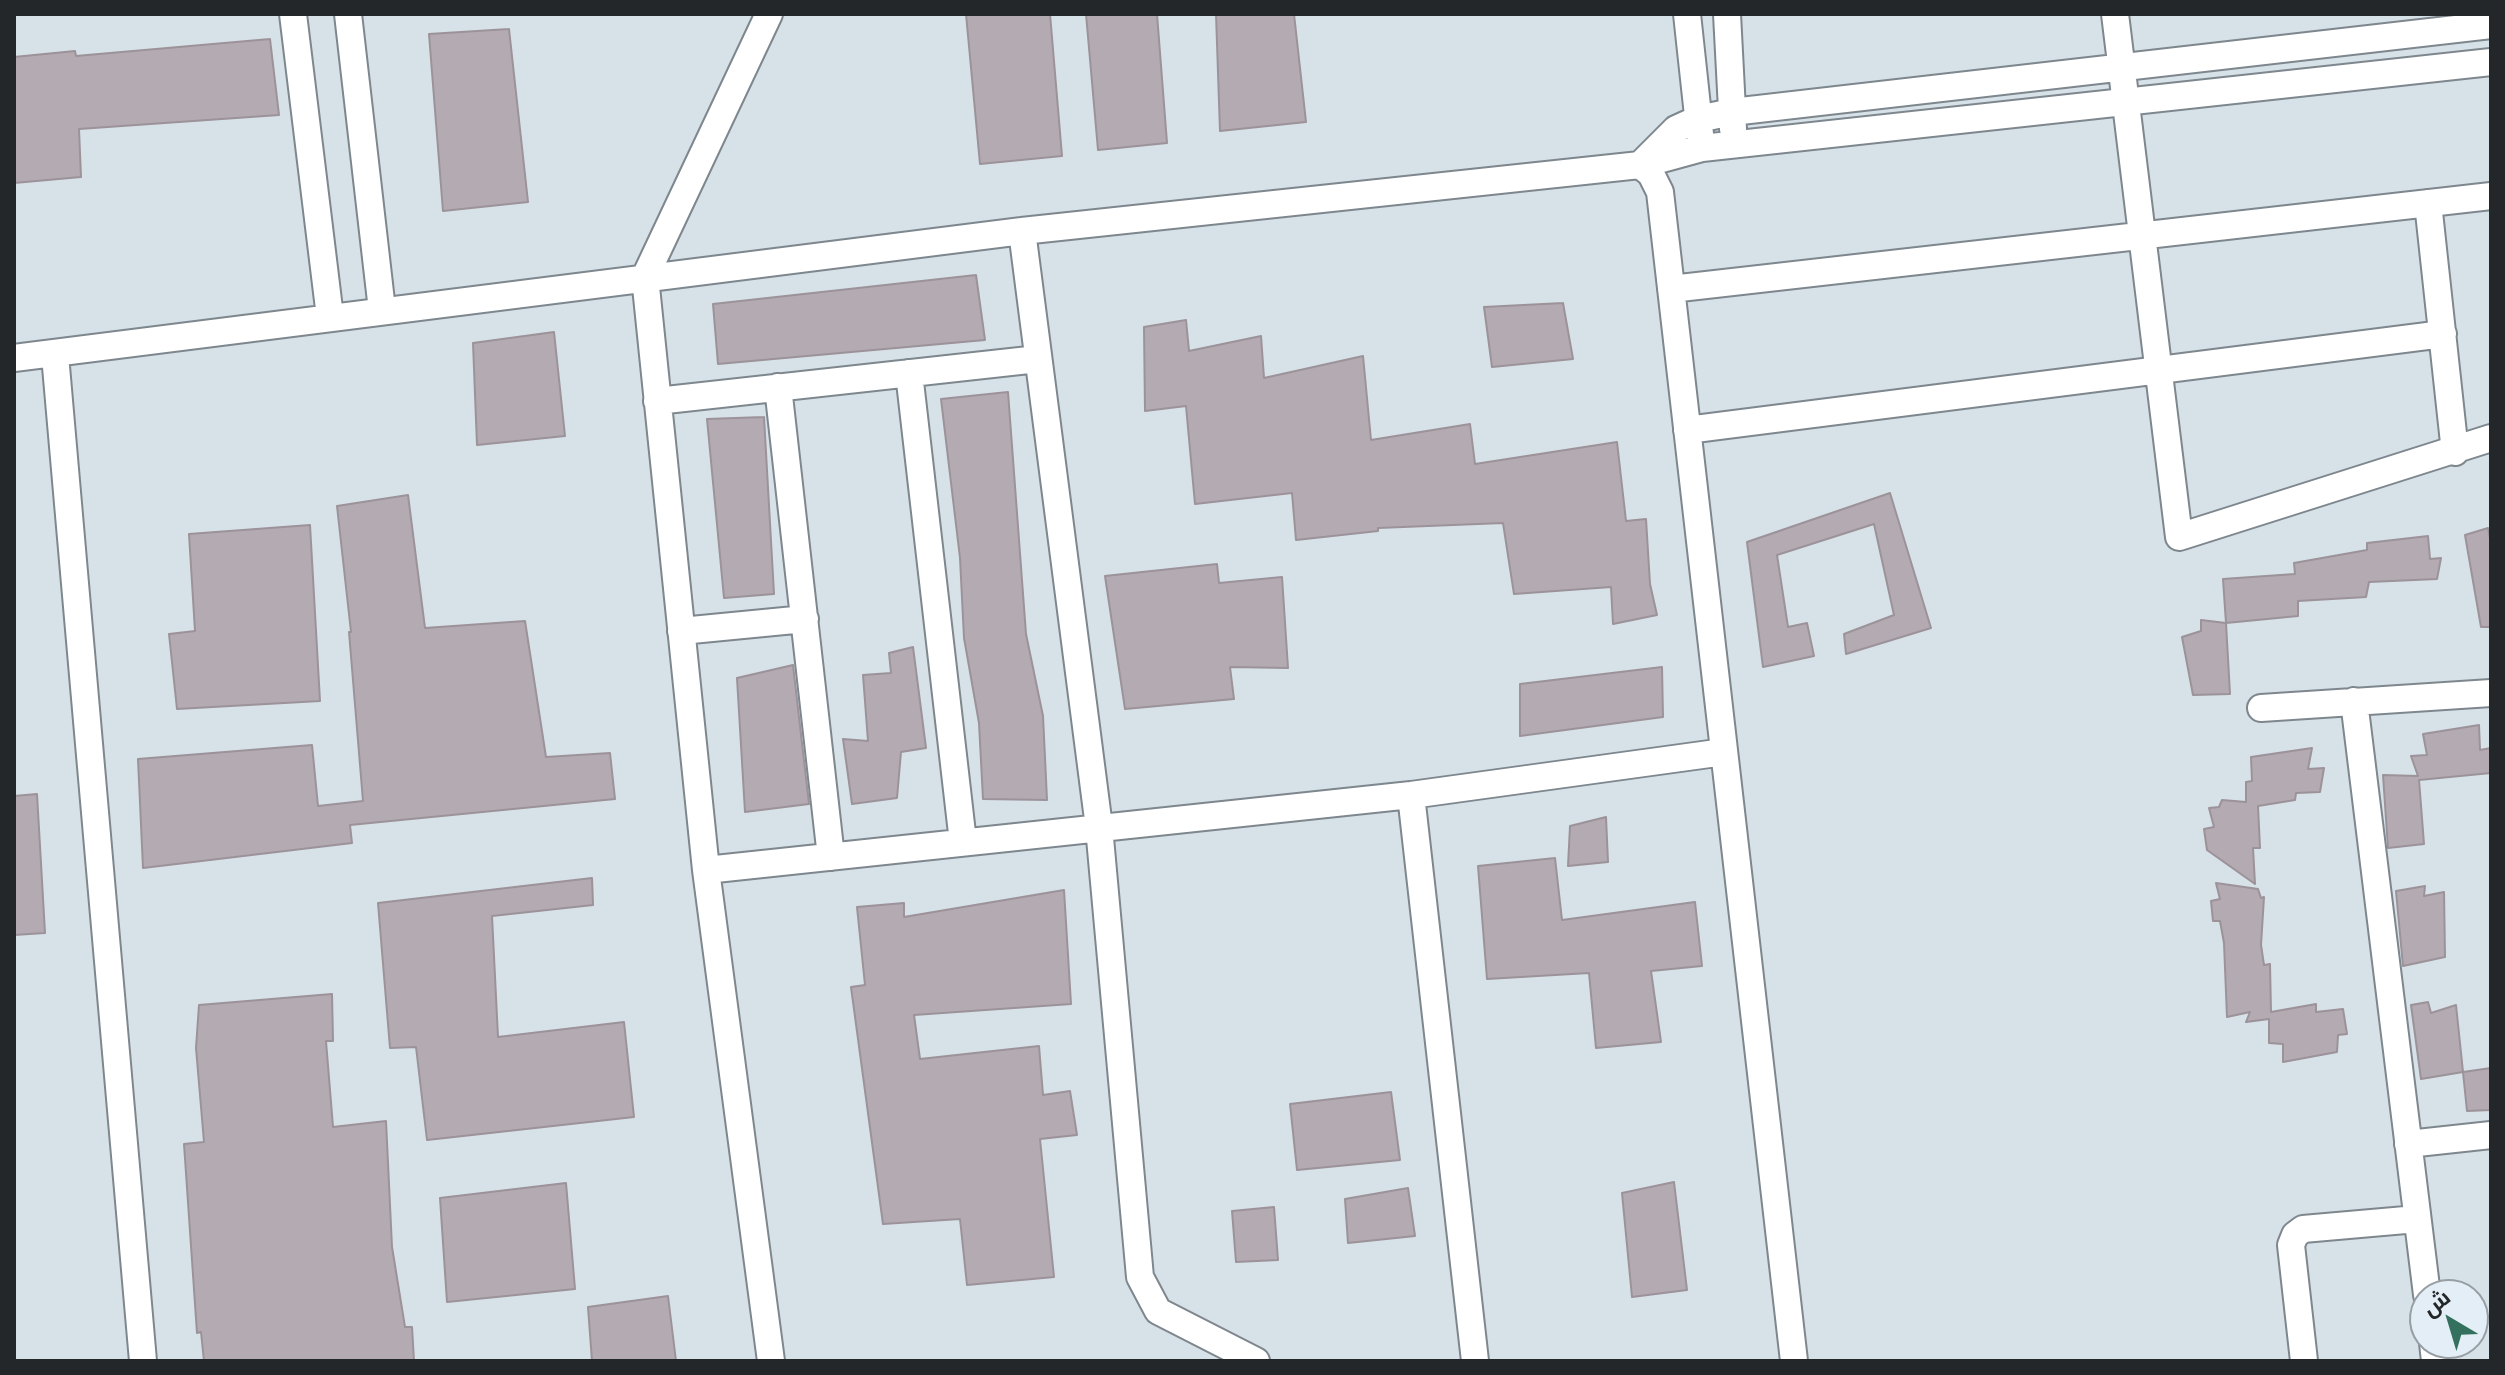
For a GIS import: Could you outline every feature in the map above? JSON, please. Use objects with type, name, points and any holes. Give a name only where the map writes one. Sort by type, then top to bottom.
[{"type":"street","points":[[293,14],[330,317]]},
{"type":"street","points":[[348,14],[382,310]]},
{"type":"street","points":[[769,14],[645,277],[706,870],[771,1361]]},
{"type":"street","points":[[1687,14],[1702,148]]},
{"type":"street","points":[[1727,14],[1734,144]]},
{"type":"street","points":[[2115,14],[2179,537],[2455,452],[2491,438]]},
{"type":"street","points":[[1640,165],[1676,129],[1698,119],[1732,112],[2491,25]]},
{"type":"street","points":[[14,358],[1022,231],[1640,165],[1702,148],[1734,144],[2491,62]]},
{"type":"street","points":[[1640,165],[1651,174],[1660,192],[1794,1361]]},
{"type":"street","points":[[1671,289],[2491,196]]},
{"type":"street","points":[[2428,203],[2455,452]]},
{"type":"street","points":[[1022,231],[1099,827],[1140,1277],[1158,1311],[1256,1361]]},
{"type":"street","points":[[1687,430],[2443,334]]},
{"type":"street","points":[[55,355],[143,1361]]},
{"type":"street","points":[[657,401],[1038,359]]},
{"type":"street","points":[[909,373],[963,842]]},
{"type":"street","points":[[778,387],[831,857]]},
{"type":"street","points":[[681,631],[805,619]]},
{"type":"street","points":[[2261,708],[2491,693]]},
{"type":"street","points":[[2354,701],[2425,1279]]},
{"type":"street","points":[[706,870],[1411,795],[1724,752]]},
{"type":"street","points":[[1411,795],[1475,1361]]},
{"type":"street","points":[[2408,1144],[2491,1135]]},
{"type":"street","points":[[2304,1361],[2291,1245],[2295,1235],[2303,1229],[2417,1219]]},
{"type":"building","points":[[966,14],[1050,14],[1062,156],[980,164]]},
{"type":"building","points":[[1086,14],[1157,14],[1167,143],[1098,150]]},
{"type":"building","points":[[1216,14],[1294,14],[1306,122],[1220,131]]},
{"type":"building","points":[[509,29],[528,202],[443,211],[429,34]]},
{"type":"building","points":[[270,39],[279,115],[79,129],[81,177],[14,183],[14,57],[75,51],[76,56]]},
{"type":"building","points":[[976,275],[985,340],[718,364],[713,304]]},
{"type":"building","points":[[1563,303],[1573,359],[1492,367],[1484,307]]},
{"type":"building","points":[[1186,320],[1189,351],[1261,336],[1264,378],[1363,356],[1371,440],[1470,424],[1475,464],[1617,442],[1626,521],[1646,519],[1650,584],[1657,615],[1613,624],[1611,587],[1514,594],[1503,523],[1378,528],[1378,531],[1296,540],[1292,493],[1195,504],[1186,406],[1145,411],[1144,327]]},
{"type":"building","points":[[554,332],[565,436],[477,445],[473,343]]},
{"type":"building","points":[[1008,392],[1026,634],[1043,716],[1047,800],[983,799],[979,723],[964,638],[960,558],[941,399]]},
{"type":"building","points":[[764,417],[774,594],[724,598],[707,419]]},
{"type":"building","points":[[1890,493],[1931,628],[1846,654],[1844,634],[1894,615],[1874,524],[1777,555],[1788,627],[1807,623],[1814,656],[1763,667],[1747,542]]},
{"type":"building","points":[[408,495],[425,628],[525,621],[546,757],[610,753],[615,799],[350,825],[352,843],[143,868],[138,759],[312,745],[318,806],[363,801],[351,632],[337,506]]},
{"type":"building","points":[[310,525],[320,701],[177,709],[169,634],[195,631],[189,534]]},
{"type":"building","points":[[2488,528],[2491,543],[2491,627],[2481,627],[2465,535]]},
{"type":"building","points":[[2428,536],[2430,559],[2441,558],[2437,579],[2369,582],[2366,597],[2298,601],[2298,616],[2226,623],[2223,579],[2295,574],[2294,563],[2367,550],[2367,543]]},
{"type":"building","points":[[1217,564],[1219,583],[1282,577],[1288,668],[1230,667],[1234,699],[1125,709],[1105,576]]},
{"type":"building","points":[[2201,620],[2226,623],[2230,694],[2193,695],[2182,637],[2201,631]]},
{"type":"building","points":[[913,647],[926,748],[901,752],[897,798],[852,804],[843,739],[868,741],[863,675],[891,673],[889,653]]},
{"type":"building","points":[[793,665],[809,804],[745,812],[737,678]]},
{"type":"building","points":[[1662,667],[1663,717],[1520,736],[1520,684]]},
{"type":"building","points":[[2479,725],[2480,750],[2491,748],[2491,773],[2419,780],[2424,844],[2388,848],[2383,775],[2418,776],[2411,756],[2427,755],[2423,734]]},
{"type":"building","points":[[2312,748],[2308,769],[2324,768],[2320,792],[2296,793],[2295,800],[2258,806],[2260,848],[2253,848],[2255,884],[2207,850],[2204,829],[2214,827],[2209,808],[2219,807],[2222,800],[2246,802],[2246,782],[2252,781],[2251,757]]},
{"type":"building","points":[[37,794],[45,933],[14,935],[14,796]]},
{"type":"building","points":[[1606,817],[1608,862],[1568,866],[1570,826]]},
{"type":"building","points":[[1555,858],[1562,920],[1695,902],[1702,966],[1651,971],[1661,1042],[1596,1048],[1589,973],[1487,979],[1478,866]]},
{"type":"building","points":[[592,878],[593,905],[492,916],[498,1037],[624,1022],[634,1117],[427,1140],[416,1047],[390,1048],[378,903]]},
{"type":"building","points":[[2216,883],[2258,889],[2261,898],[2264,897],[2261,945],[2264,965],[2270,964],[2271,1012],[2316,1004],[2316,1012],[2343,1009],[2347,1034],[2338,1035],[2337,1052],[2283,1062],[2283,1044],[2269,1043],[2269,1019],[2246,1022],[2250,1012],[2227,1017],[2224,943],[2220,921],[2213,921],[2211,901],[2220,899]]},
{"type":"building","points":[[2425,886],[2424,896],[2444,892],[2445,957],[2403,966],[2396,891]]},
{"type":"building","points":[[1064,890],[1071,1004],[914,1015],[920,1059],[1039,1046],[1043,1095],[1070,1091],[1077,1135],[1040,1139],[1054,1277],[967,1285],[960,1219],[883,1224],[851,987],[865,985],[857,907],[904,903],[904,917]]},
{"type":"building","points":[[332,994],[333,1041],[326,1041],[333,1127],[386,1121],[392,1247],[405,1327],[412,1327],[414,1361],[204,1361],[201,1332],[197,1333],[184,1144],[204,1142],[196,1048],[199,1005]]},
{"type":"building","points":[[2428,1002],[2431,1013],[2456,1005],[2463,1072],[2421,1079],[2411,1005]]},
{"type":"building","points":[[2491,1068],[2491,1110],[2467,1111],[2463,1072]]},
{"type":"building","points":[[1391,1092],[1400,1160],[1297,1170],[1290,1104]]},
{"type":"building","points":[[1674,1182],[1687,1290],[1632,1297],[1622,1193]]},
{"type":"building","points":[[566,1183],[575,1289],[447,1302],[440,1198]]},
{"type":"building","points":[[1408,1188],[1415,1236],[1348,1243],[1345,1199]]},
{"type":"building","points":[[1274,1207],[1278,1260],[1236,1262],[1232,1211]]},
{"type":"building","points":[[668,1296],[676,1361],[592,1361],[588,1307]]}]
